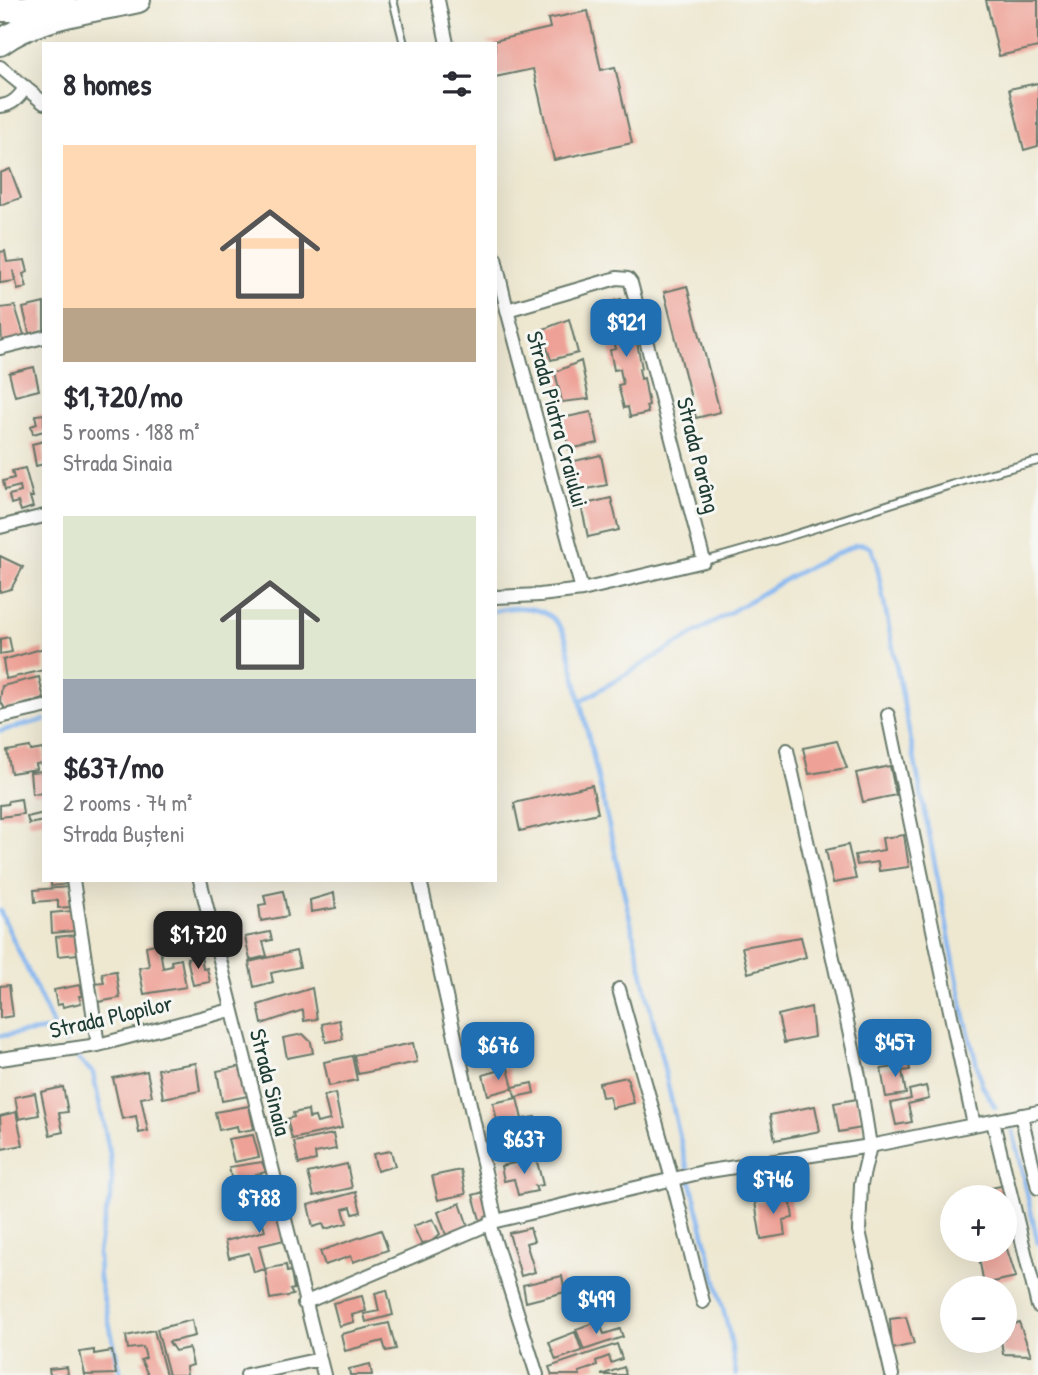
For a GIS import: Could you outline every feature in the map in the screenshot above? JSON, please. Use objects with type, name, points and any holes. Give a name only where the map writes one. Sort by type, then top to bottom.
[{"type":"highway","points":[[0,9],[35,8],[68,0]]},
{"type":"highway","points":[[0,43],[21,30],[46,21],[138,0]]},
{"type":"street","points":[[438,0],[447,42]]},
{"type":"street","points":[[0,67],[42,101]]},
{"type":"street","points":[[0,106],[17,100],[26,87]]},
{"type":"street","name":"Strada Piatra Craiului","points":[[497,267],[582,590]]},
{"type":"street","name":"Strada Parâng","points":[[507,310],[617,278],[628,279],[704,561]]},
{"type":"street","points":[[0,348],[42,338]]},
{"type":"street","points":[[0,527],[42,516]]},
{"type":"street","points":[[497,597],[540,596],[582,590],[704,561]]},
{"type":"street","points":[[0,717],[42,706]]},
{"type":"street","points":[[888,715],[974,1125]]},
{"type":"street","points":[[787,750],[859,1076],[870,1146],[861,1184],[859,1231],[891,1375]]},
{"type":"street","points":[[73,882],[98,1045]]},
{"type":"street","name":"Strada Sinaia","points":[[200,882],[324,1375]]},
{"type":"street","points":[[420,882],[493,1222],[537,1375]]},
{"type":"street","points":[[620,989],[674,1179],[703,1302]]},
{"type":"street","name":"Strada Plopilor","points":[[0,1059],[98,1045],[231,1010]]},
{"type":"street","points":[[304,1303],[493,1222],[703,1172],[870,1146],[1038,1112]]},
{"type":"street","points":[[1021,1115],[1038,1188]]},
{"type":"street","points":[[993,1122],[1038,1306]]},
{"type":"street","points":[[247,1375],[320,1359]]},
{"type":"lane","points":[[393,0],[404,42]]},
{"type":"lane","points":[[704,561],[772,543],[992,472],[1038,461]]},
{"type":"building","points":[[986,0],[1038,0],[1038,47],[999,56]]},
{"type":"building","points":[[588,11],[601,70],[615,67],[632,143],[554,160],[533,69],[497,77],[497,42],[489,42],[550,28],[548,19]]},
{"type":"building","points":[[1038,83],[1038,146],[1024,150],[1009,89]]},
{"type":"building","points":[[10,169],[21,198],[0,205],[0,173]]},
{"type":"building","points":[[5,251],[7,262],[25,260],[28,272],[23,274],[27,287],[18,290],[13,270],[15,281],[0,283],[0,252]]},
{"type":"building","points":[[687,286],[720,412],[696,418],[664,292]]},
{"type":"building","points":[[621,299],[622,308],[627,307],[632,331],[628,332],[631,344],[637,343],[642,368],[639,369],[641,379],[644,378],[649,405],[646,406],[648,413],[630,417],[628,407],[624,408],[618,385],[623,384],[620,369],[614,370],[610,350],[616,349],[612,332],[608,333],[603,312],[607,311],[606,303]]},
{"type":"building","points":[[42,303],[42,333],[30,336],[23,308]]},
{"type":"building","points":[[15,306],[25,338],[2,344],[0,308]]},
{"type":"building","points":[[569,319],[578,353],[551,360],[541,330]]},
{"type":"building","points":[[581,361],[589,399],[562,402],[555,372]]},
{"type":"building","points":[[34,367],[39,390],[15,396],[9,373]]},
{"type":"building","points":[[591,412],[598,443],[569,449],[562,418]]},
{"type":"building","points":[[42,414],[42,432],[33,434],[31,426],[37,424],[35,415]]},
{"type":"building","points":[[42,442],[42,464],[36,466],[32,444]]},
{"type":"building","points":[[601,455],[607,485],[577,491],[570,462]]},
{"type":"building","points":[[25,468],[33,507],[21,511],[18,502],[11,504],[9,495],[21,492],[20,486],[5,490],[3,481],[14,478],[12,471]]},
{"type":"building","points":[[611,498],[619,530],[588,537],[581,505]]},
{"type":"building","points":[[0,556],[23,567],[11,589],[0,592]]},
{"type":"building","points":[[9,637],[12,652],[0,654],[0,639]]},
{"type":"building","points":[[42,649],[42,670],[6,679],[3,660]]},
{"type":"building","points":[[39,677],[42,700],[5,709],[0,700],[2,686]]},
{"type":"building","points":[[837,741],[847,768],[809,774],[803,748]]},
{"type":"building","points":[[30,747],[31,751],[42,749],[42,763],[36,764],[37,769],[11,773],[7,751]]},
{"type":"building","points":[[890,766],[896,795],[863,802],[856,773]]},
{"type":"building","points":[[42,771],[42,793],[32,794],[30,772]]},
{"type":"building","points":[[592,785],[598,813],[520,831],[514,803]]},
{"type":"building","points":[[21,799],[23,814],[0,817],[0,805]]},
{"type":"building","points":[[42,813],[42,821],[29,824],[27,817]]},
{"type":"building","points":[[904,835],[909,867],[879,871],[878,862],[857,865],[855,855],[884,850],[882,838]]},
{"type":"building","points":[[848,845],[856,879],[833,883],[826,850]]},
{"type":"building","points":[[51,882],[68,884],[51,886]]},
{"type":"building","points":[[68,887],[70,907],[58,908],[58,900],[35,902],[34,890]]},
{"type":"building","points":[[283,891],[288,916],[261,921],[259,905],[266,904],[264,895]]},
{"type":"building","points":[[334,893],[336,908],[311,912],[310,900]]},
{"type":"building","points":[[72,911],[74,931],[52,933],[51,913]]},
{"type":"building","points":[[270,932],[272,940],[263,942],[267,956],[250,960],[245,937]]},
{"type":"building","points":[[75,935],[78,954],[58,956],[56,937]]},
{"type":"building","points":[[801,937],[806,957],[748,973],[742,947]]},
{"type":"building","points":[[159,943],[163,968],[172,966],[171,961],[181,959],[186,987],[144,994],[139,968],[149,966],[146,946]]},
{"type":"building","points":[[296,951],[300,967],[271,973],[273,982],[254,987],[249,962]]},
{"type":"building","points":[[201,955],[203,969],[207,968],[210,982],[193,985],[187,958]]},
{"type":"building","points":[[116,971],[120,998],[98,1002],[95,984],[104,983],[102,973]]},
{"type":"building","points":[[9,985],[13,1016],[0,1018],[0,986]]},
{"type":"building","points":[[80,985],[83,996],[79,996],[81,1003],[63,1007],[62,1004],[57,1005],[54,990]]},
{"type":"building","points":[[312,988],[317,1019],[304,1021],[303,1010],[262,1024],[258,1005]]},
{"type":"building","points":[[811,1007],[814,1037],[784,1043],[778,1015]]},
{"type":"building","points":[[339,1020],[343,1039],[326,1042],[322,1024]]},
{"type":"building","points":[[303,1034],[311,1042],[313,1053],[287,1058],[283,1038]]},
{"type":"building","points":[[413,1043],[417,1062],[358,1074],[354,1055]]},
{"type":"building","points":[[352,1056],[357,1080],[329,1086],[324,1062]]},
{"type":"building","points":[[908,1058],[910,1070],[902,1071],[906,1094],[886,1097],[881,1069],[901,1066],[899,1060]]},
{"type":"building","points":[[196,1063],[200,1091],[163,1098],[158,1069]]},
{"type":"building","points":[[242,1066],[248,1096],[222,1101],[217,1071]]},
{"type":"building","points":[[508,1068],[513,1088],[488,1095],[483,1075]]},
{"type":"building","points":[[147,1071],[152,1096],[141,1098],[148,1131],[139,1133],[136,1116],[122,1119],[113,1078]]},
{"type":"building","points":[[627,1077],[634,1103],[612,1108],[609,1096],[602,1097],[599,1083]]},
{"type":"building","points":[[532,1083],[534,1093],[515,1097],[513,1087]]},
{"type":"building","points":[[926,1086],[929,1099],[908,1104],[912,1122],[896,1125],[891,1103],[911,1099],[909,1090]]},
{"type":"building","points":[[63,1087],[68,1112],[59,1113],[63,1132],[50,1135],[41,1092]]},
{"type":"building","points":[[35,1093],[39,1115],[19,1119],[15,1097]]},
{"type":"building","points":[[335,1093],[342,1128],[292,1139],[287,1119],[294,1117],[293,1113],[308,1110],[309,1118],[315,1117],[317,1123],[330,1120],[324,1096]]},
{"type":"building","points":[[517,1098],[522,1119],[498,1125],[493,1103]]},
{"type":"building","points":[[857,1099],[862,1128],[839,1132],[834,1103]]},
{"type":"building","points":[[249,1106],[254,1129],[238,1132],[237,1126],[219,1130],[215,1112]]},
{"type":"building","points":[[815,1106],[820,1131],[775,1140],[770,1115]]},
{"type":"building","points":[[16,1112],[23,1145],[2,1149],[0,1116]]},
{"type":"building","points":[[535,1117],[538,1128],[526,1130],[523,1119]]},
{"type":"building","points":[[333,1134],[336,1149],[315,1153],[316,1160],[299,1164],[294,1142]]},
{"type":"building","points":[[253,1135],[259,1157],[234,1162],[228,1139]]},
{"type":"building","points":[[391,1151],[395,1166],[377,1171],[373,1154]]},
{"type":"building","points":[[536,1158],[543,1185],[535,1186],[537,1191],[518,1195],[514,1179],[504,1181],[501,1166]]},
{"type":"building","points":[[262,1162],[266,1172],[256,1174],[257,1179],[232,1182],[229,1167]]},
{"type":"building","points":[[347,1164],[352,1188],[314,1196],[308,1173]]},
{"type":"building","points":[[461,1170],[466,1194],[438,1200],[432,1176]]},
{"type":"building","points":[[356,1192],[361,1212],[353,1214],[351,1207],[343,1209],[347,1223],[325,1229],[323,1224],[313,1227],[308,1205]]},
{"type":"building","points":[[484,1192],[492,1220],[481,1223],[473,1195]]},
{"type":"building","points":[[273,1194],[284,1240],[259,1246],[265,1269],[254,1272],[249,1253],[229,1258],[225,1241],[265,1231],[257,1199]]},
{"type":"building","points":[[790,1196],[793,1218],[783,1220],[785,1235],[761,1239],[755,1202]]},
{"type":"building","points":[[460,1203],[468,1226],[446,1235],[438,1212]]},
{"type":"building","points":[[433,1219],[440,1234],[431,1242],[421,1243],[413,1226]]},
{"type":"building","points":[[530,1228],[534,1241],[526,1243],[535,1272],[521,1276],[509,1233]]},
{"type":"building","points":[[381,1230],[388,1250],[353,1262],[351,1256],[325,1265],[320,1251]]},
{"type":"building","points":[[980,1262],[1011,1262],[1016,1276],[982,1276]]},
{"type":"building","points":[[286,1265],[287,1272],[291,1271],[294,1289],[290,1290],[293,1295],[270,1299],[265,1269]]},
{"type":"building","points":[[562,1276],[565,1292],[526,1302],[523,1285]]},
{"type":"building","points":[[387,1290],[393,1315],[366,1322],[364,1314],[379,1311],[375,1293]]},
{"type":"building","points":[[362,1296],[366,1311],[352,1315],[354,1322],[339,1326],[333,1303]]},
{"type":"building","points":[[906,1317],[914,1344],[892,1349],[890,1319]]},
{"type":"building","points":[[192,1320],[195,1336],[169,1342],[175,1351],[189,1348],[193,1365],[186,1367],[187,1375],[169,1375],[157,1329]]},
{"type":"building","points":[[599,1321],[604,1334],[620,1329],[623,1337],[584,1350],[576,1329]]},
{"type":"building","points":[[1019,1322],[1031,1355],[1003,1354],[1017,1353]]},
{"type":"building","points":[[389,1323],[396,1349],[386,1351],[383,1341],[345,1351],[341,1334]]},
{"type":"building","points":[[154,1330],[166,1375],[148,1375],[141,1360],[146,1358],[143,1347],[128,1349],[126,1336]]},
{"type":"building","points":[[575,1332],[582,1351],[556,1360],[549,1342]]},
{"type":"building","points":[[617,1344],[622,1359],[611,1363],[609,1356],[596,1361],[597,1366],[579,1372],[580,1375],[552,1375],[549,1367]]},
{"type":"building","points":[[94,1350],[94,1354],[112,1351],[116,1374],[85,1375],[80,1352]]},
{"type":"building","points":[[370,1364],[372,1375],[350,1375],[349,1369]]},
{"type":"building","points":[[67,1367],[68,1375],[50,1375],[49,1369]]},
{"type":"building","points":[[624,1367],[626,1375],[601,1375]]},
{"type":"waterway","points":[[581,701],[791,576],[855,545],[863,544],[871,548],[876,561],[964,1014],[982,1085],[995,1107]]},
{"type":"waterway","points":[[497,611],[517,608],[537,610],[554,620],[566,638],[682,1147],[730,1336],[736,1375]]},
{"type":"waterway","points":[[0,731],[42,720]]},
{"type":"waterway","points":[[0,911],[55,1029],[65,1043]]},
{"type":"waterway","points":[[0,1036],[55,1029]]},
{"type":"waterway","points":[[78,1059],[93,1073],[110,1155],[111,1195],[98,1253],[99,1279],[121,1375]]},
{"type":"waterway","points":[[1013,1131],[1038,1243]]}]
